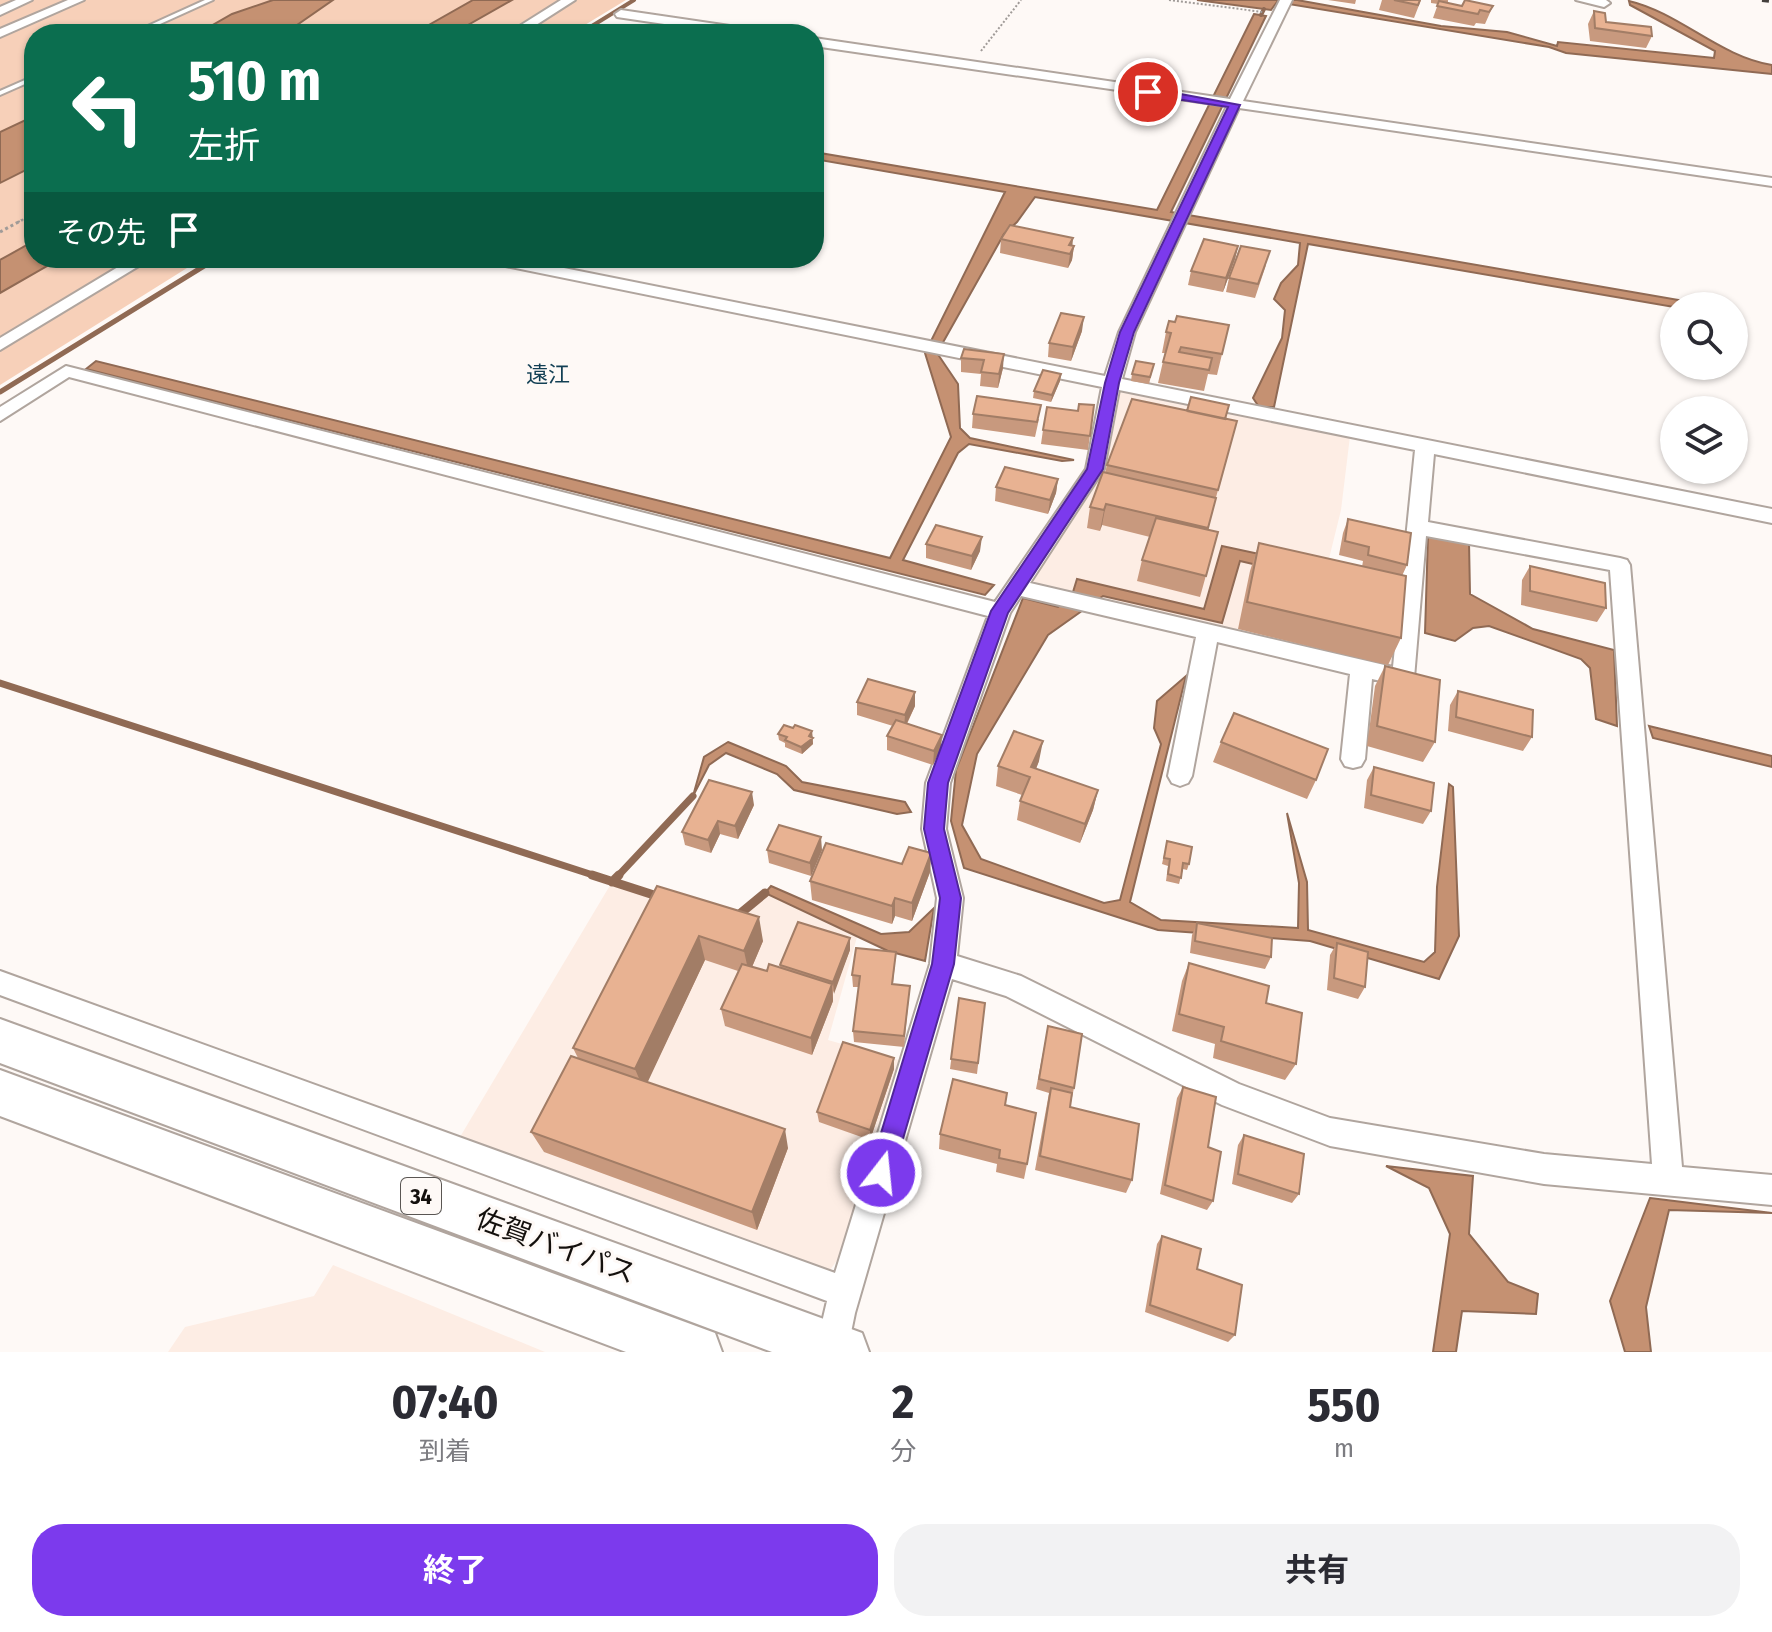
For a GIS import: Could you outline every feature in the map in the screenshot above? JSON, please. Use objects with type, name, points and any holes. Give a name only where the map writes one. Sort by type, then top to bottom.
[{"type":"highway","name":"佐賀バイパス","points":[[0,1041],[835,1351]]},
{"type":"highway","name":"佐賀バイパス","points":[[0,1093],[696,1352]]},
{"type":"street","points":[[0,11],[26,0]]},
{"type":"street","points":[[0,33],[78,0]]},
{"type":"street","points":[[529,24],[569,0]]},
{"type":"street","points":[[1582,0],[1604,3]]},
{"type":"street","points":[[835,1351],[845,1292],[943,964],[950,898],[934,829],[938,783],[1000,611],[1095,469],[1112,383],[1127,332],[1231,104],[1285,2]]},
{"type":"street","points":[[621,14],[689,24]]},
{"type":"street","points":[[824,43],[1772,182]]},
{"type":"street","points":[[0,345],[127,268]]},
{"type":"street","points":[[541,268],[1772,516]]},
{"type":"street","points":[[0,415],[66,371],[1000,611]]},
{"type":"street","points":[[1016,587],[1403,678],[1425,446]]},
{"type":"street","points":[[1417,527],[1620,565],[1668,1180]]},
{"type":"street","points":[[1180,776],[1208,632]]},
{"type":"street","points":[[1353,759],[1362,668]]},
{"type":"street","points":[[943,964],[1012,985],[1232,1095],[1330,1132],[1544,1169],[1772,1190]]},
{"type":"street","points":[[0,983],[845,1292]]},
{"type":"lane","points":[[156,24],[210,0]]},
{"type":"lane","points":[[0,93],[24,82]]},
{"type":"path","points":[[969,65],[1021,0]]},
{"type":"path","points":[[1169,0],[1257,11]]},
{"type":"path","points":[[0,232],[24,219]]},
{"type":"shaded area","points":[[0,0],[273,0],[232,14],[217,24],[24,24],[24,121],[0,132]]},
{"type":"shaded area","points":[[273,0],[333,0],[298,24],[214,24],[232,14]]},
{"type":"shaded area","points":[[333,0],[473,0],[431,24],[298,24]]},
{"type":"shaded area","points":[[473,0],[512,0],[470,24],[431,24]]},
{"type":"shaded area","points":[[512,0],[626,0],[586,24],[470,24]]},
{"type":"shaded area","points":[[1197,0],[1297,0],[1441,26],[1507,32],[1557,46],[1558,42],[1714,58],[1715,51],[1630,5],[1629,1],[1666,15],[1735,53],[1772,65],[1772,74],[1566,53],[1549,47],[1277,2],[1271,10]]},
{"type":"shaded area","points":[[1254,14],[1266,16],[1171,212],[1660,297],[1660,305],[1308,244],[1274,407],[1259,407],[1253,398],[1282,338],[1285,310],[1274,299],[1281,283],[1298,265],[1300,243],[1035,197],[1004,234],[937,353],[958,384],[960,428],[970,438],[1074,460],[1062,461],[969,444],[958,453],[903,560],[994,585],[985,595],[86,369],[96,361],[890,558],[951,437],[925,353],[1005,192],[824,161],[824,154],[1157,210]]},
{"type":"shaded area","points":[[24,121],[24,171],[0,183],[0,132]]},
{"type":"shaded area","points":[[24,171],[24,247],[0,260],[0,183]]},
{"type":"shaded area","points":[[24,247],[24,268],[44,268],[0,293],[0,260]]},
{"type":"shaded area","points":[[44,268],[187,268],[0,385],[0,293]]},
{"type":"shaded area","points":[[1123,381],[1351,428],[1341,510],[1324,579],[1417,597],[1412,676],[1027,582],[1100,474]]},
{"type":"shaded area","points":[[1428,536],[1469,542],[1470,594],[1533,629],[1614,650],[1617,726],[1596,719],[1590,668],[1581,659],[1489,626],[1473,628],[1455,641],[1425,633]]},
{"type":"shaded area","points":[[1222,546],[1311,565],[1309,577],[1240,561],[1222,623],[1103,596],[1048,635],[977,754],[962,825],[981,859],[1104,903],[1120,900],[1161,744],[1154,728],[1157,701],[1186,676],[1130,902],[1161,920],[1298,928],[1299,883],[1287,813],[1307,882],[1308,930],[1424,962],[1435,952],[1437,887],[1449,784],[1453,787],[1459,936],[1439,979],[1310,941],[1158,930],[964,868],[951,821],[956,770],[1023,598],[1058,607],[1073,592],[1077,579],[1204,609]]},
{"type":"shaded area","points":[[1649,726],[1772,756],[1772,767],[1653,738]]},
{"type":"shaded area","points":[[728,742],[786,766],[802,782],[905,802],[911,812],[897,814],[794,790],[777,774],[726,753],[709,765],[693,796],[704,757]]},
{"type":"shaded area","points":[[612,882],[731,920],[765,893],[857,937],[828,1040],[902,1061],[846,1248],[830,1270],[460,1137]]},
{"type":"shaded area","points":[[771,886],[881,934],[909,932],[934,908],[925,961],[888,951],[765,893]]},
{"type":"shaded area","points":[[1386,1166],[1473,1176],[1469,1234],[1508,1282],[1538,1294],[1536,1314],[1462,1311],[1456,1352],[1433,1352],[1450,1234],[1429,1188]]},
{"type":"shaded area","points":[[1650,1198],[1772,1213],[1669,1210],[1646,1307],[1651,1352],[1625,1352],[1610,1301]]},
{"type":"shaded area","points":[[333,1265],[545,1352],[168,1352],[185,1327],[314,1296]]},
{"type":"building","points":[[1394,0],[1420,0],[1418,5]]},
{"type":"building","points":[[1465,0],[1493,6],[1489,12],[1480,10],[1478,14],[1437,6],[1439,1],[1462,6]]},
{"type":"building","points":[[1594,11],[1605,13],[1606,22],[1651,27],[1652,36],[1595,28]]},
{"type":"building","points":[[1010,225],[1073,238],[1069,245],[1074,246],[1070,254],[1001,239]]},
{"type":"building","points":[[1204,239],[1238,246],[1226,278],[1191,271]]},
{"type":"building","points":[[1241,246],[1270,251],[1258,284],[1229,278]]},
{"type":"building","points":[[1061,313],[1084,317],[1073,347],[1049,343]]},
{"type":"building","points":[[1177,316],[1229,325],[1222,354],[1181,347],[1179,352],[1212,358],[1209,370],[1163,362],[1171,333],[1166,332],[1169,321],[1175,322]]},
{"type":"building","points":[[964,349],[1004,354],[999,374],[981,372],[984,360],[961,358]]},
{"type":"building","points":[[1136,361],[1154,364],[1150,377],[1132,374]]},
{"type":"building","points":[[1043,370],[1061,374],[1052,395],[1034,391]]},
{"type":"building","points":[[977,396],[1041,405],[1037,422],[973,414]]},
{"type":"building","points":[[1191,397],[1229,405],[1225,419],[1187,411]]},
{"type":"building","points":[[1132,399],[1237,421],[1218,490],[1107,465]]},
{"type":"building","points":[[1079,404],[1094,405],[1090,436],[1043,430],[1047,407],[1078,411]]},
{"type":"building","points":[[1005,467],[1058,479],[1050,500],[996,487]]},
{"type":"building","points":[[1103,472],[1216,498],[1208,528],[1106,504],[1104,510],[1090,507]]},
{"type":"building","points":[[1156,518],[1218,532],[1206,576],[1142,560]]},
{"type":"building","points":[[1348,519],[1411,533],[1407,565],[1368,555],[1369,547],[1345,541]]},
{"type":"building","points":[[936,525],[982,537],[972,556],[926,544]]},
{"type":"building","points":[[1259,543],[1406,576],[1401,638],[1247,602]]},
{"type":"building","points":[[1530,566],[1605,583],[1606,608],[1530,591]]},
{"type":"building","points":[[1385,666],[1440,680],[1435,742],[1377,726]]},
{"type":"building","points":[[868,679],[915,692],[905,715],[857,702]]},
{"type":"building","points":[[1458,691],[1533,710],[1532,737],[1456,717]]},
{"type":"building","points":[[1234,713],[1328,749],[1316,780],[1221,742]]},
{"type":"building","points":[[896,720],[942,735],[934,751],[887,736]]},
{"type":"building","points":[[784,725],[812,731],[809,736],[813,738],[801,747],[785,740],[787,737],[778,734]]},
{"type":"building","points":[[1014,731],[1043,741],[1031,767],[1098,790],[1085,824],[1020,801],[1030,777],[998,766]]},
{"type":"building","points":[[1374,767],[1434,783],[1431,811],[1371,795]]},
{"type":"building","points":[[709,780],[752,792],[735,826],[718,821],[708,840],[682,832]]},
{"type":"building","points":[[779,825],[821,837],[810,863],[767,850]]},
{"type":"building","points":[[1167,841],[1192,847],[1189,864],[1183,863],[1181,878],[1168,874],[1170,859],[1164,858]]},
{"type":"building","points":[[826,843],[902,864],[909,847],[931,853],[912,903],[895,898],[892,906],[810,881]]},
{"type":"building","points":[[657,886],[759,917],[744,951],[699,936],[635,1069],[573,1048]]},
{"type":"building","points":[[798,922],[850,938],[833,982],[780,965]]},
{"type":"building","points":[[1197,923],[1272,938],[1271,957],[1195,941]]},
{"type":"building","points":[[1337,943],[1368,952],[1365,987],[1334,978]]},
{"type":"building","points":[[856,948],[896,952],[892,984],[910,986],[904,1036],[853,1031],[860,976],[852,975]]},
{"type":"building","points":[[1189,963],[1269,986],[1266,1003],[1302,1013],[1296,1064],[1221,1041],[1224,1027],[1179,1014]]},
{"type":"building","points":[[742,964],[767,971],[769,964],[832,984],[811,1038],[721,1009]]},
{"type":"building","points":[[959,998],[985,1003],[978,1063],[951,1059]]},
{"type":"building","points":[[1048,1026],[1082,1034],[1074,1088],[1039,1079]]},
{"type":"building","points":[[843,1042],[894,1058],[870,1130],[817,1112]]},
{"type":"building","points":[[571,1056],[785,1129],[752,1212],[531,1132]]},
{"type":"building","points":[[953,1079],[1007,1093],[1005,1105],[1036,1113],[1027,1164],[999,1158],[1000,1150],[940,1134]]},
{"type":"building","points":[[1183,1087],[1216,1097],[1208,1147],[1221,1152],[1213,1201],[1165,1185]]},
{"type":"building","points":[[1051,1088],[1072,1093],[1070,1107],[1139,1124],[1132,1180],[1040,1156]]},
{"type":"building","points":[[1244,1135],[1304,1154],[1299,1194],[1238,1174]]},
{"type":"building","points":[[1162,1236],[1201,1249],[1197,1269],[1242,1285],[1235,1335],[1150,1305]]},
{"type":"waterway","points":[[595,24],[634,0]]},
{"type":"waterway","points":[[1261,15],[1264,9]]},
{"type":"waterway","points":[[0,392],[201,268]]},
{"type":"waterway","points":[[0,683],[599,877]]},
{"type":"waterway","points":[[617,877],[693,796]]},
{"type":"waterway","points":[[592,875],[612,882]]},
{"type":"waterway","points":[[612,882],[617,877]]},
{"type":"waterway","points":[[612,882],[660,897]]},
{"type":"waterway","points":[[736,917],[765,893]]},
{"type":"railway","points":[[1762,0],[1772,1]]},
{"type":"district","name":"遠江","points":[[548,374]]},
{"type":"route","points":[[881,1173],[943,964],[950,898],[934,829],[938,783],[1000,611],[1095,469],[1112,383],[1127,332],[1234,105],[1148,92]]}]
